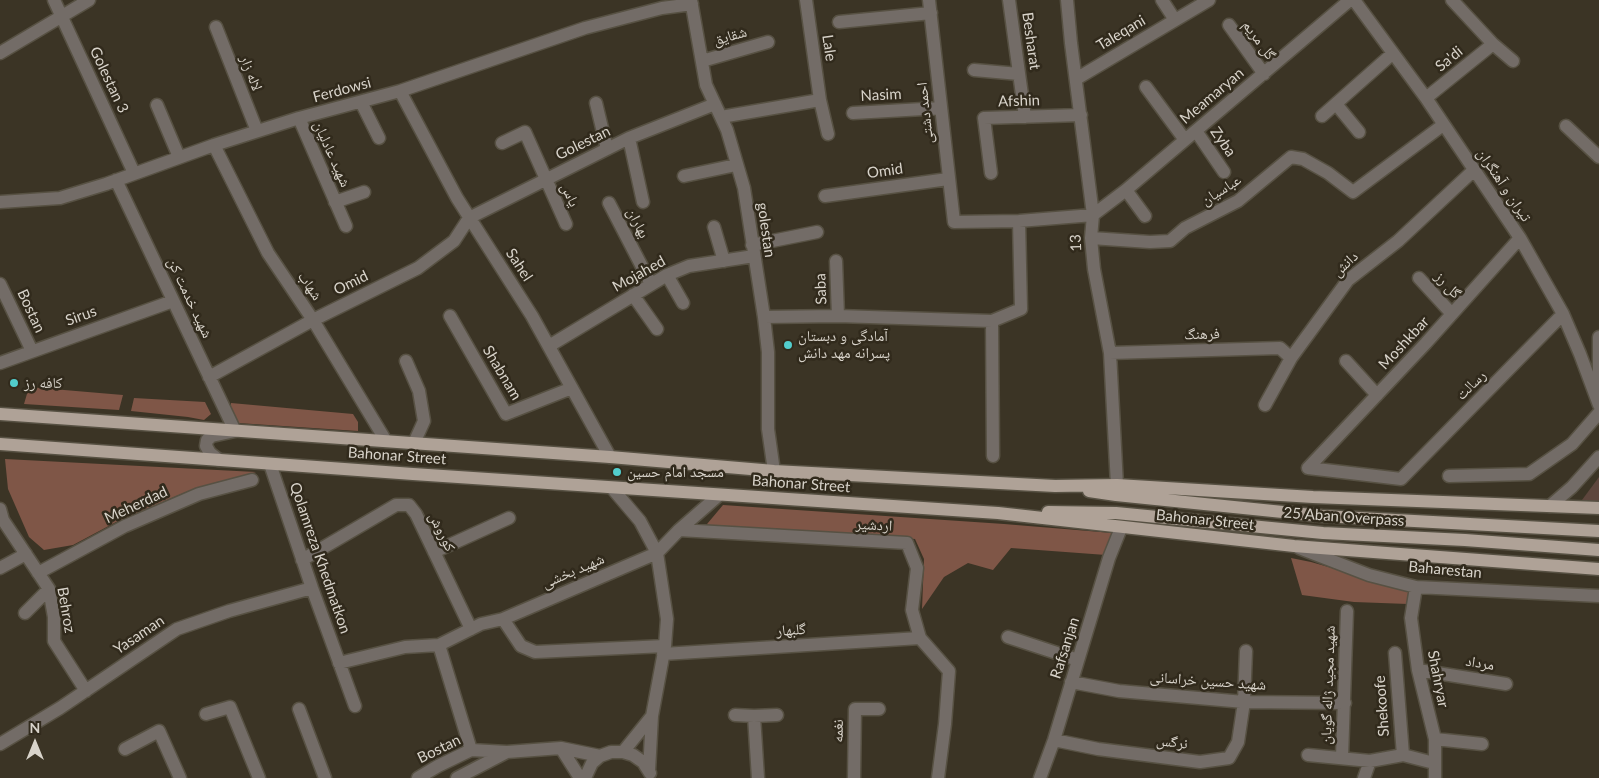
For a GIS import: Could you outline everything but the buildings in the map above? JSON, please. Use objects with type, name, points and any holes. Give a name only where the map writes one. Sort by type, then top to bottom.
[{"type":"main road","name":"Bahonar Street","points":[[0,414],[610,457],[774,471],[1055,486],[1117,485],[1313,497],[1599,508]]},
{"type":"main road","name":"Bahonar Street","points":[[0,444],[612,488],[998,513],[1294,546],[1599,569]]},
{"type":"main road","name":"25 Aban Overpass","points":[[1055,486],[1116,495],[1322,516],[1599,531]]},
{"type":"main road","name":"25 Aban Overpass","points":[[998,513],[1116,513],[1323,533],[1465,540],[1599,550]]},
{"type":"street","name":"Golestan 3","points":[[54,0],[134,173]]},
{"type":"street","points":[[0,53],[89,0]]},
{"type":"street","name":"Lale","points":[[806,0],[820,100],[828,134]]},
{"type":"street","name":"Besharat","points":[[1009,0],[1025,117]]},
{"type":"street","name":"13","points":[[1067,0],[1092,215],[1091,238],[1094,269],[1110,353],[1117,485]]},
{"type":"street","points":[[1162,0],[1174,20]]},
{"type":"street","name":"Taleqani","points":[[1076,78],[1209,0]]},
{"type":"street","name":"Meamaryan","points":[[1092,215],[1126,190],[1350,0]]},
{"type":"street","name":"تیران و آهنگران","points":[[1354,0],[1426,98],[1520,238],[1563,314],[1599,405]]},
{"type":"street","points":[[1452,0],[1492,44],[1513,61]]},
{"type":"street","name":"golestan","points":[[692,2],[706,85],[727,130],[744,188],[768,352],[768,429],[774,471]]},
{"type":"street","name":"Ferdowsi","points":[[0,202],[60,198],[214,145],[299,118],[400,91],[585,28],[692,2]]},
{"type":"street","points":[[839,22],[930,6]]},
{"type":"street","name":"احمد دشتی","points":[[930,6],[954,222],[1019,221]]},
{"type":"street","name":"گل مریم","points":[[1229,25],[1264,74]]},
{"type":"street","name":"لاله زار","points":[[216,27],[257,132]]},
{"type":"street","name":"شقایق","points":[[702,61],[768,42]]},
{"type":"street","name":"Sa'di","points":[[1426,98],[1492,44]]},
{"type":"street","points":[[1322,116],[1392,54]]},
{"type":"street","points":[[974,70],[1019,74]]},
{"type":"street","points":[[1146,87],[1185,140]]},
{"type":"street","name":"Sahel","points":[[400,91],[456,198],[532,316],[610,457]]},
{"type":"street","points":[[721,117],[820,100]]},
{"type":"street","points":[[361,102],[378,138]]},
{"type":"street","points":[[596,103],[607,149]]},
{"type":"street","name":"Golestan","points":[[469,218],[629,138],[715,104]]},
{"type":"street","points":[[1336,104],[1358,132]]},
{"type":"street","points":[[157,105],[179,157]]},
{"type":"street","name":"Nasim","points":[[853,113],[941,108]]},
{"type":"street","name":"Afshin","points":[[991,173],[984,118],[1081,114]]},
{"type":"street","name":"شهید عادلیان","points":[[299,118],[346,226]]},
{"type":"street","name":"عباسیان","points":[[1091,238],[1150,242],[1170,241],[1185,228],[1238,201],[1291,157],[1303,159],[1320,168],[1353,192],[1443,125]]},
{"type":"street","points":[[1566,126],[1599,157]]},
{"type":"street","name":"Zyba","points":[[1196,131],[1224,172]]},
{"type":"street","name":"یاس","points":[[502,143],[525,132],[566,224]]},
{"type":"street","points":[[629,138],[643,202]]},
{"type":"street","name":"شهاب","points":[[214,145],[268,253],[313,320],[386,441]]},
{"type":"street","points":[[684,176],[736,165]]},
{"type":"street","name":"دانش","points":[[1265,405],[1291,358],[1348,280],[1398,241],[1474,170]]},
{"type":"street","name":"Omid","points":[[825,196],[948,179]]},
{"type":"street","name":"شهید خدمت کن","points":[[116,180],[235,431]]},
{"type":"street","points":[[1126,190],[1144,216]]},
{"type":"street","name":"شهید عادلیان","points":[[335,202],[364,192]]},
{"type":"street","name":"بهاران","points":[[609,203],[651,284]]},
{"type":"street","points":[[764,317],[838,316],[992,321],[1021,308],[1019,221],[1092,215]]},
{"type":"street","name":"Omid","points":[[209,377],[313,320],[418,268],[454,241],[469,218]]},
{"type":"street","points":[[714,227],[724,261]]},
{"type":"street","name":"Mojahed","points":[[549,346],[666,275],[689,266],[724,261],[753,250],[817,232]]},
{"type":"street","name":"Moshkbar","points":[[1308,468],[1452,314],[1520,238]]},
{"type":"street","name":"Saba","points":[[836,261],[838,316]]},
{"type":"street","points":[[666,275],[683,303]]},
{"type":"street","name":"گل رز","points":[[1419,278],[1452,314]]},
{"type":"street","name":"Bostan","points":[[0,284],[32,351]]},
{"type":"street","points":[[633,295],[657,329]]},
{"type":"street","name":"Sirus","points":[[0,363],[173,301]]},
{"type":"street","name":"رسالت","points":[[1308,468],[1401,479],[1563,314]]},
{"type":"street","name":"Shabnam","points":[[450,316],[506,414],[572,388]]},
{"type":"street","points":[[992,321],[993,456]]},
{"type":"street","points":[[1599,337],[1599,382]]},
{"type":"street","name":"فرهنگ","points":[[1110,353],[1280,348],[1291,358]]},
{"type":"street","points":[[406,361],[419,391],[424,421],[414,443]]},
{"type":"street","points":[[1346,361],[1377,395]]},
{"type":"street","points":[[1449,476],[1529,474],[1572,444],[1599,413]]},
{"type":"street","points":[[219,460],[210,453],[206,446],[207,440],[212,436],[235,431]]},
{"type":"street","points":[[1550,506],[1572,487],[1599,457]]},
{"type":"street","name":"Qolamreza Khedmatkon","points":[[270,464],[302,560],[355,706]]},
{"type":"street","name":"Meherdad","points":[[38,573],[124,526],[149,515],[199,494],[252,480]]},
{"type":"street","points":[[612,488],[640,521],[657,553],[667,619],[664,650],[652,716],[650,774]]},
{"type":"street","points":[[657,553],[679,530],[719,495]]},
{"type":"street","name":"کوروش","points":[[302,560],[396,505],[409,505],[416,514],[471,629]]},
{"type":"street","name":"Behroz","points":[[0,509],[3,520],[49,589],[54,617],[54,641],[86,691]]},
{"type":"street","points":[[434,552],[509,518]]},
{"type":"street","name":"Rafsanjan","points":[[1040,778],[1054,740],[1109,558],[1121,528]]},
{"type":"street","name":"اردشیر","points":[[679,530],[907,543],[918,568],[912,610],[920,638],[949,671],[938,778]]},
{"type":"street","name":"Baharestan","points":[[1294,546],[1369,575],[1416,587],[1599,596]]},
{"type":"street","name":"شهید بخشی","points":[[503,619],[657,553]]},
{"type":"street","points":[[0,568],[26,554]]},
{"type":"street","name":"Shahryar","points":[[1416,587],[1411,618],[1418,670],[1435,738],[1435,778]]},
{"type":"street","name":"Yasaman","points":[[0,744],[60,708],[176,629],[230,610],[312,588]]},
{"type":"street","points":[[25,613],[49,589]]},
{"type":"street","name":"شهید مجید ژاله گویان","points":[[1347,611],[1342,757],[1370,761],[1402,755],[1434,763]]},
{"type":"street","points":[[339,663],[405,647],[439,646],[481,624],[503,619],[521,646],[535,652],[664,650]]},
{"type":"street","points":[[1008,637],[1078,660]]},
{"type":"street","name":"گلبهار","points":[[664,650],[920,638]]},
{"type":"street","points":[[439,646],[471,750]]},
{"type":"street","points":[[1244,702],[1246,651]]},
{"type":"street","name":"Shekoofe","points":[[1395,654],[1402,755]]},
{"type":"street","name":"مرداد","points":[[1418,670],[1506,684]]},
{"type":"street","name":"شهید حسین خراسانی","points":[[1071,682],[1118,691],[1244,702],[1345,703]]},
{"type":"street","name":"نرگس","points":[[1054,740],[1098,749],[1200,762],[1229,758],[1238,742],[1244,702]]},
{"type":"street","points":[[206,714],[230,707],[259,778]]},
{"type":"street","name":"نغمه","points":[[854,778],[855,709],[879,709]]},
{"type":"street","points":[[299,710],[325,778]]},
{"type":"street","points":[[735,715],[777,715]]},
{"type":"street","points":[[623,752],[652,716]]},
{"type":"street","points":[[754,716],[758,778]]},
{"type":"street","points":[[126,749],[159,730],[180,778]]},
{"type":"street","points":[[1435,738],[1482,744]]},
{"type":"street","points":[[561,748],[580,778]]},
{"type":"street","name":"Bostan","points":[[418,778],[471,750],[507,752],[561,748],[600,756]]},
{"type":"street","points":[[457,778],[507,752]]},
{"type":"street","points":[[585,778],[592,764],[600,756],[611,752],[623,752],[634,755],[643,762],[650,774]]},
{"type":"street","points":[[1308,756],[1342,757]]},
{"type":"street","points":[[1364,778],[1370,761]]},
{"type":"shaded area","points":[[29,387],[123,395],[119,410],[24,404]]},
{"type":"shaded area","points":[[134,398],[205,402],[211,414],[204,420],[131,411]]},
{"type":"shaded area","points":[[231,403],[353,414],[358,422],[358,431],[238,423],[231,413]]},
{"type":"shaded area","points":[[5,459],[256,472],[186,492],[118,521],[73,545],[44,550],[29,537],[8,489]]},
{"type":"shaded area","points":[[1599,477],[1599,502],[1582,500]]},
{"type":"shaded area","points":[[723,505],[1113,533],[1106,555],[1011,548],[993,570],[968,563],[944,577],[922,609],[924,559],[915,539],[768,528],[702,530]]},
{"type":"shaded area","points":[[1291,558],[1409,590],[1408,604],[1354,602],[1302,595]]},
{"type":"place","name":"آمادگی و دبستان پسرانه مهد دانش","points":[[788,345]]},
{"type":"place","name":"کافه رز","points":[[14,383]]},
{"type":"place","name":"مسجد امام حسین","points":[[617,472]]}]
